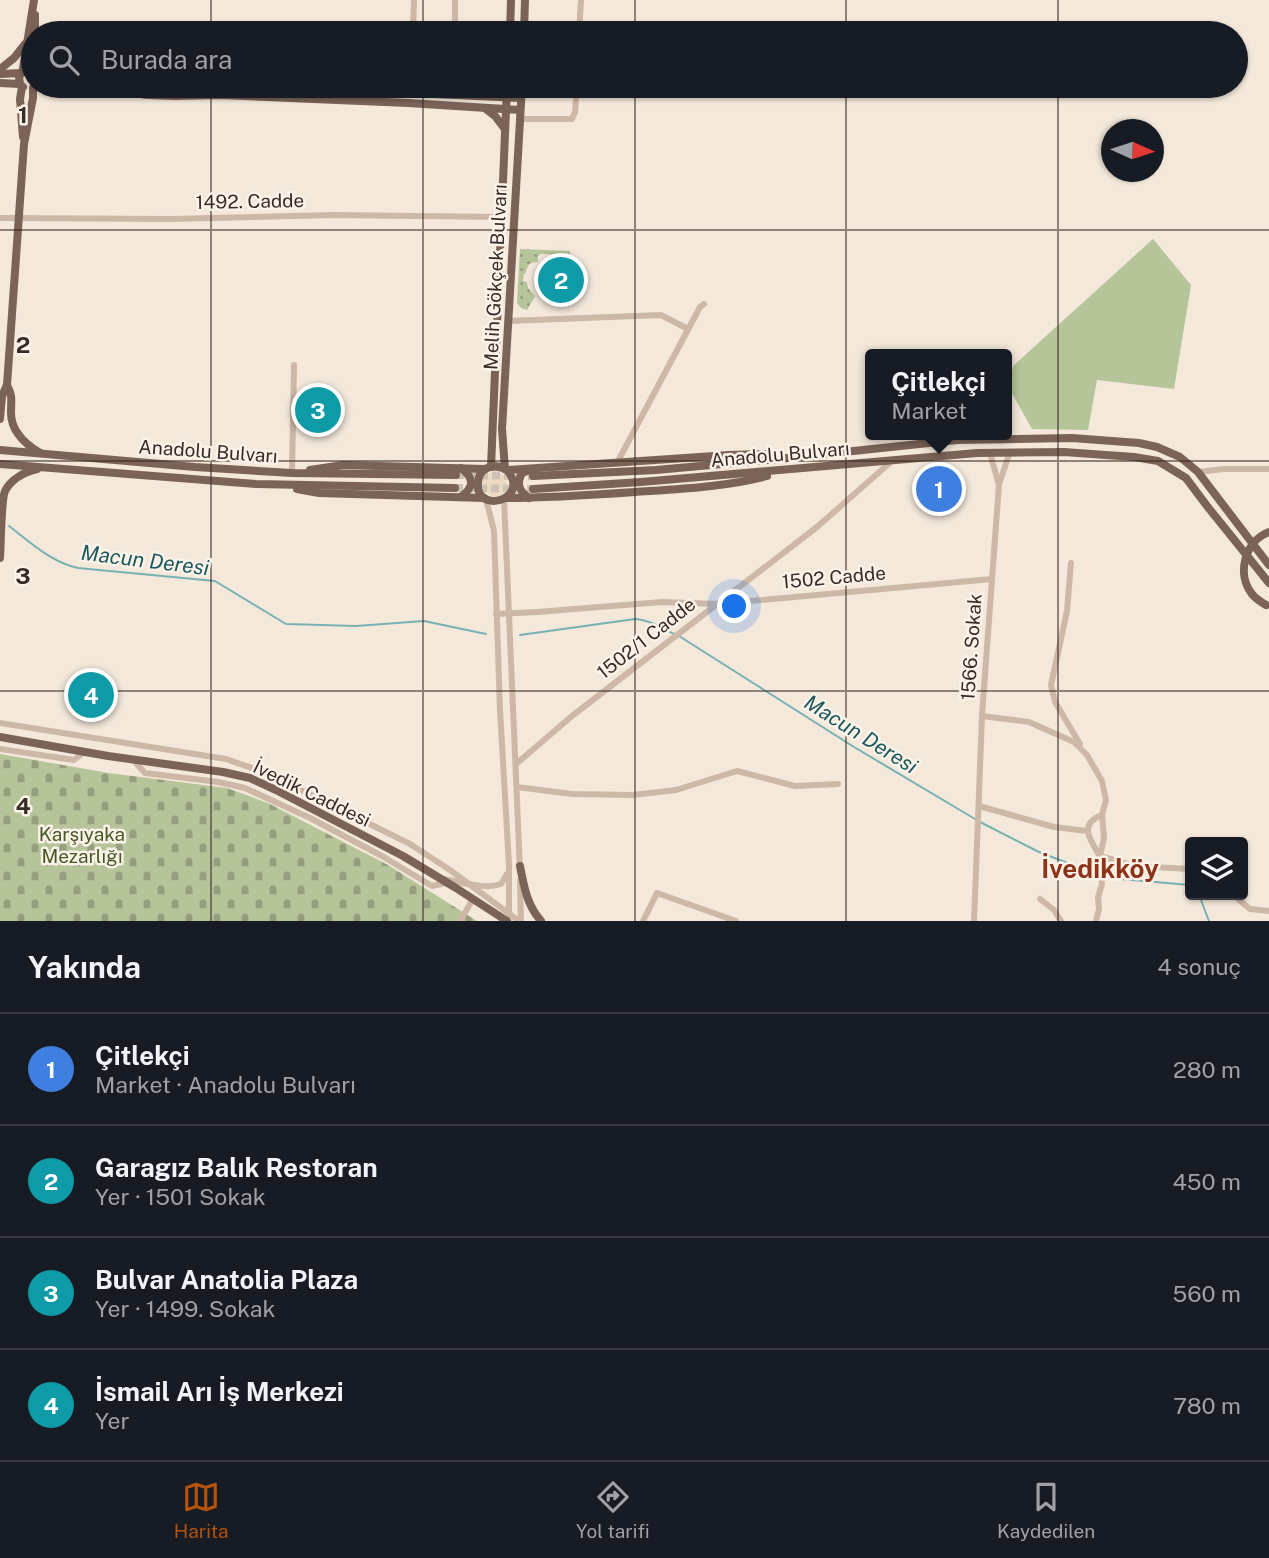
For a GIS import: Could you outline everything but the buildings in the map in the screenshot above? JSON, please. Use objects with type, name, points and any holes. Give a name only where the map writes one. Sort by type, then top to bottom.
[{"type":"main road","points":[[34,0],[35,21]]},
{"type":"main road","points":[[30,21],[34,0]]},
{"type":"main road","points":[[510,21],[511,0]]},
{"type":"main road","points":[[524,21],[525,0]]},
{"type":"main road","points":[[0,71],[21,49]]},
{"type":"main road","points":[[0,71],[21,74],[19,77],[24,144]]},
{"type":"main road","points":[[0,83],[21,85]]},
{"type":"main road","points":[[0,419],[2,396],[7,384],[24,144],[33,98]]},
{"type":"main road","points":[[333,98],[506,109],[520,114]]},
{"type":"main road","name":"Melih Gökçek Bulvarı","points":[[488,468],[507,98]]},
{"type":"main road","name":"Melih Gökçek Bulvarı","points":[[506,470],[502,429],[521,98]]},
{"type":"main road","points":[[484,108],[495,116],[505,129]]},
{"type":"main road","points":[[7,384],[12,395],[11,416],[17,432],[41,454]]},
{"type":"main road","name":"Anadolu Bulvarı","points":[[1012,439],[1072,438],[1139,443],[1180,457],[1198,472],[1269,565]]},
{"type":"main road","name":"Anadolu Bulvarı","points":[[533,472],[619,472],[957,440]]},
{"type":"main road","name":"Anadolu Bulvarı","points":[[0,450],[294,473],[459,471],[488,468]]},
{"type":"main road","name":"Anadolu Bulvarı","points":[[533,489],[989,453],[1064,452],[1135,457],[1158,461],[1186,478],[1269,583]]},
{"type":"main road","points":[[529,498],[518,483],[522,473],[617,463],[768,454],[797,457]]},
{"type":"main road","name":"Anadolu Bulvarı","points":[[0,464],[195,480],[455,488]]},
{"type":"main road","points":[[485,498],[478,488],[478,483],[479,477],[488,468],[496,466],[506,470],[533,472]]},
{"type":"main road","points":[[0,558],[4,492],[22,475],[39,468]]},
{"type":"main road","points":[[505,498],[510,494],[513,484],[506,470]]},
{"type":"main road","points":[[274,484],[319,493],[485,498],[492,501],[730,483],[791,470]]},
{"type":"main road","points":[[459,471],[467,472],[471,478],[468,492],[461,497]]},
{"type":"main road","points":[[1267,607],[1252,594],[1244,576],[1244,563],[1256,539],[1269,532]]},
{"type":"main road","name":"İvedik Caddesi","points":[[0,737],[250,778],[403,856],[508,919]]},
{"type":"main road","points":[[520,866],[532,911],[541,921]]},
{"type":"street","points":[[414,0],[414,21]]},
{"type":"street","points":[[455,0],[455,21]]},
{"type":"street","points":[[580,21],[581,0]]},
{"type":"street","points":[[520,114],[572,119],[576,98]]},
{"type":"street","name":"1492. Cadde","points":[[0,218],[158,219],[332,215],[502,217]]},
{"type":"street","points":[[617,463],[704,304]]},
{"type":"street","points":[[508,321],[661,315],[688,329]]},
{"type":"street","points":[[294,365],[294,473]]},
{"type":"street","points":[[989,453],[999,484]]},
{"type":"street","points":[[999,484],[1010,453]]},
{"type":"street","name":"1502/1 Cadde","points":[[516,764],[572,716],[817,527],[894,460]]},
{"type":"street","points":[[1198,472],[1269,469]]},
{"type":"street","name":"1566. Sokak","points":[[974,921],[982,716],[999,484]]},
{"type":"street","points":[[485,498],[494,531],[509,865],[508,919]]},
{"type":"street","points":[[0,723],[221,758],[269,774],[410,844],[467,883],[508,919],[520,921],[505,498]]},
{"type":"street","points":[[1071,563],[1068,611],[1051,685],[1055,702],[1102,781],[1106,800],[1102,816],[1104,838],[1100,856]]},
{"type":"street","name":"1502 Cadde","points":[[510,614],[662,602],[717,604],[992,579]]},
{"type":"street","points":[[496,614],[510,614]]},
{"type":"street","points":[[982,716],[1029,722],[1074,742],[1087,755]]},
{"type":"street","points":[[0,749],[74,760],[83,752]]},
{"type":"street","points":[[517,788],[572,794],[634,795],[676,790],[737,771],[795,786],[838,784]]},
{"type":"street","points":[[979,809],[1054,827],[1087,831]]},
{"type":"street","points":[[1096,921],[1102,869],[1100,856],[1087,831],[1094,818],[1102,816]]},
{"type":"street","points":[[1100,856],[1128,864],[1185,869]]},
{"type":"street","points":[[443,880],[493,886],[501,884],[506,878],[509,865]]},
{"type":"street","points":[[643,921],[657,893],[736,921]]},
{"type":"street","points":[[460,921],[473,899]]},
{"type":"street","points":[[1040,899],[1054,910],[1062,921]]},
{"type":"street","points":[[1239,900],[1250,909],[1269,911]]},
{"type":"green space","points":[[1153,239],[1191,285],[1174,389],[1097,380],[1088,430],[1032,429],[1012,393],[1013,366]]},
{"type":"green space","points":[[520,249],[570,251],[570,255],[541,254],[538,256],[538,262],[528,266],[523,281],[527,282],[528,288],[535,296],[527,310],[517,303]]},
{"type":"green space","name":"Karşıyaka Mezarlığı","points":[[0,754],[109,773],[227,788],[268,803],[388,865],[477,921],[0,921]]},
{"type":"shaded area","points":[[495,472],[503,476],[507,484],[503,492],[495,496],[487,492],[483,484],[487,476]]},
{"type":"waterway","name":"Macun Deresi","points":[[9,526],[59,562],[78,568],[215,581],[286,624],[356,626],[424,621],[486,634]]},
{"type":"waterway","name":"Macun Deresi","points":[[520,635],[635,619],[650,622],[674,634]]},
{"type":"waterway","name":"Macun Deresi","points":[[679,636],[854,747],[975,819]]},
{"type":"waterway","name":"Macun Deresi","points":[[980,822],[1039,852],[1099,875]]},
{"type":"waterway","name":"Macun Deresi","points":[[1104,876],[1185,885]]},
{"type":"waterway","name":"Macun Deresi","points":[[1201,900],[1209,921]]},
{"type":"tunnel","points":[[456,475],[533,476]]},
{"type":"tunnel","points":[[455,488],[533,489]]},
{"type":"place","name":"Garagız Balık Restoran","points":[[561,280]]},
{"type":"place","name":"Bulvar Anatolia Plaza","points":[[318,410]]},
{"type":"place","name":"Çitlekçi","points":[[939,489]]},
{"type":"place","name":"İsmail Arı İş Merkezi","points":[[91,695]]},
{"type":"district","name":"İvedikköy","points":[[1100,868]]}]
